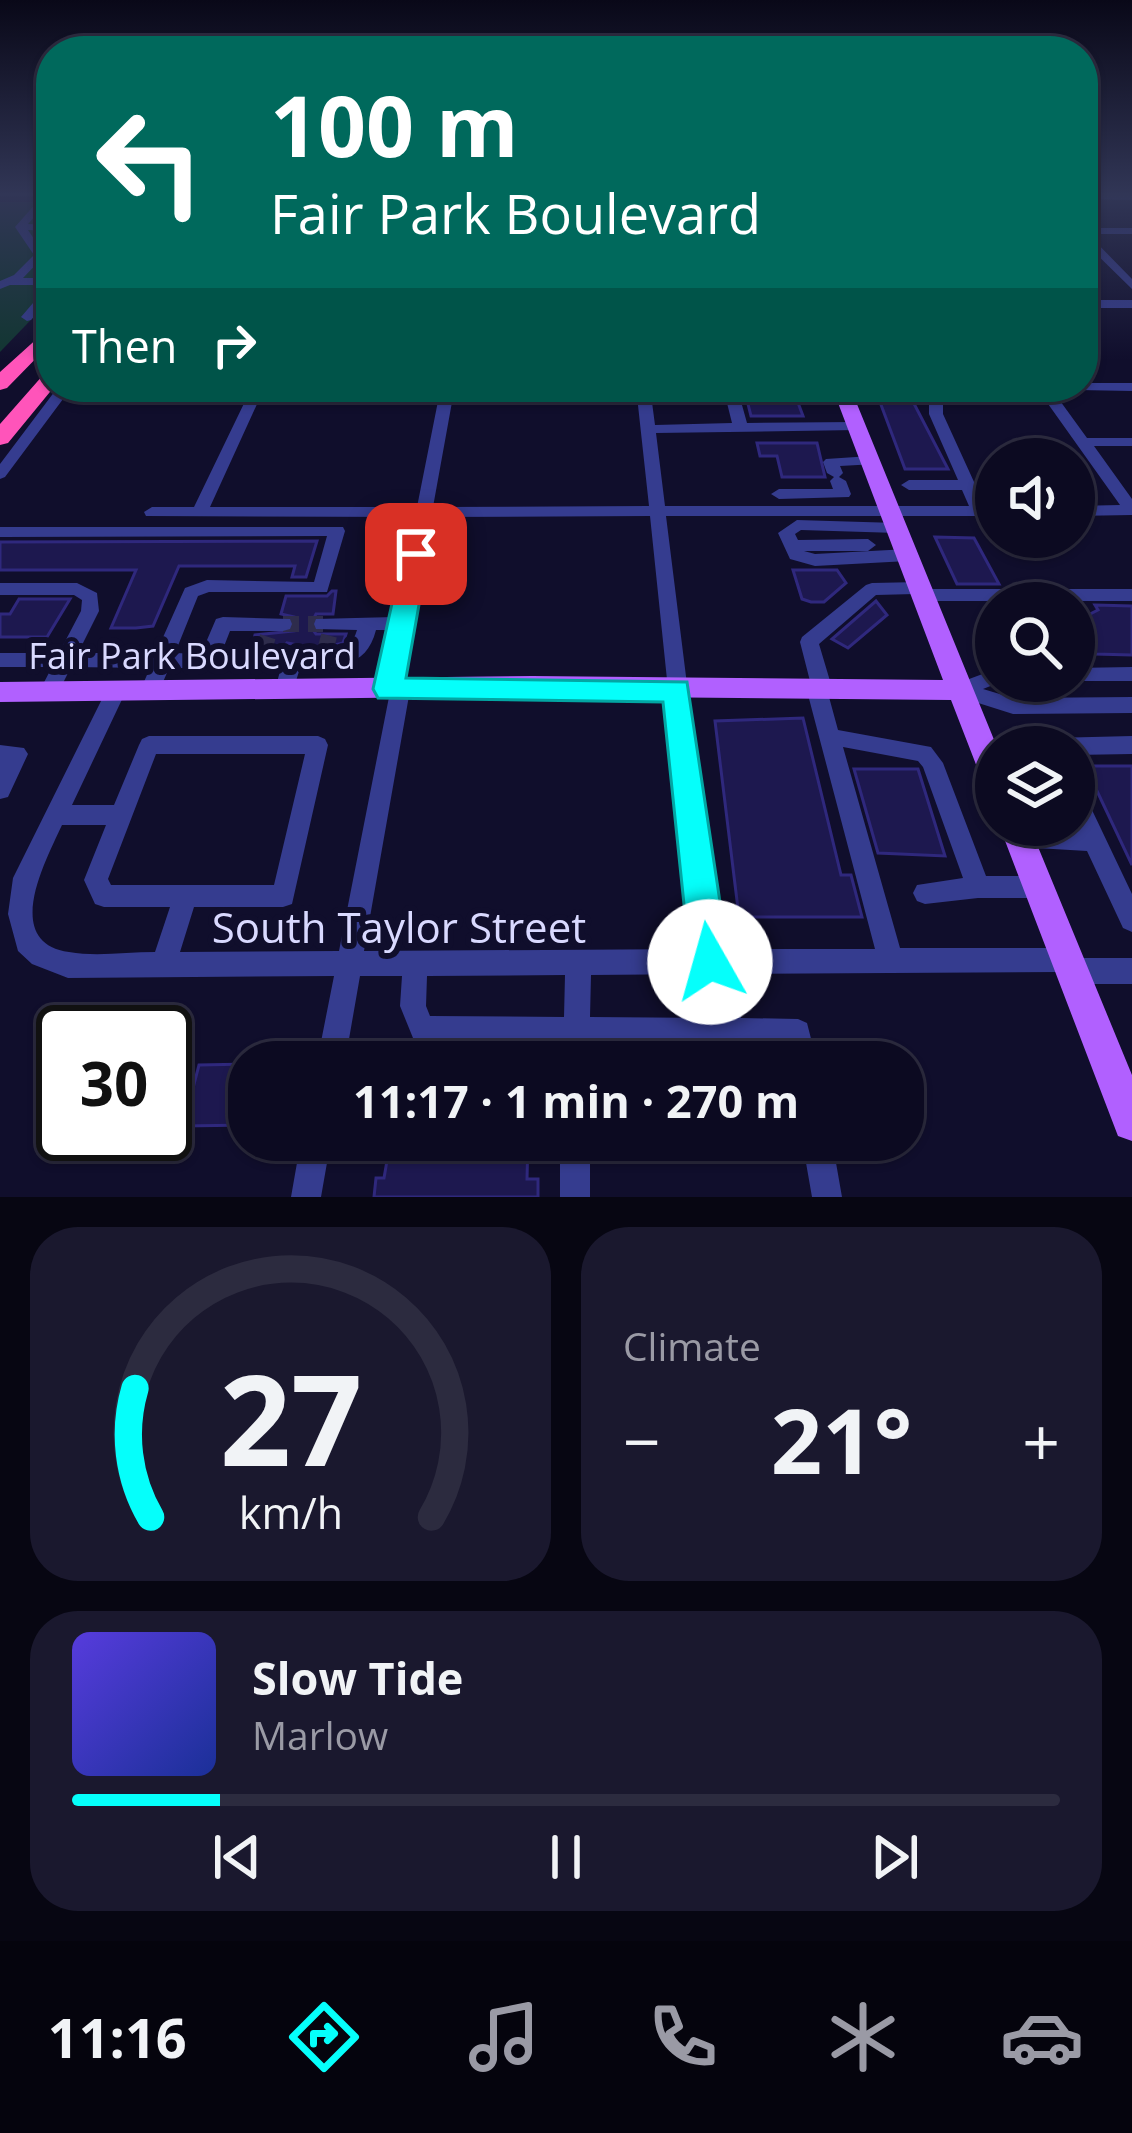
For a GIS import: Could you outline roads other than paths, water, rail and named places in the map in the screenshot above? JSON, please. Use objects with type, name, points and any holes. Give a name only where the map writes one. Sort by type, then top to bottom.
[{"type":"highway","points":[[0,371],[36,343]]},
{"type":"highway","points":[[0,384],[36,347]]},
{"type":"highway","points":[[0,417],[36,379]]},
{"type":"highway","points":[[0,438],[36,396]]},
{"type":"main road","points":[[847,402],[871,461],[884,538],[922,591],[975,728]]},
{"type":"main road","name":"Fair Park Boulevard","points":[[0,692],[960,690]]},
{"type":"main road","points":[[1022,846],[1132,1122]]},
{"type":"street","points":[[1098,250],[1132,286]]},
{"type":"street","points":[[5,284],[36,261]]},
{"type":"street","points":[[1109,262],[1132,262]]},
{"type":"street","points":[[5,284],[36,280]]},
{"type":"street","points":[[1098,304],[1132,304]]},
{"type":"street","points":[[27,316],[36,307]]},
{"type":"street","points":[[1098,387],[1132,387]]},
{"type":"street","points":[[0,474],[53,402]]},
{"type":"street","points":[[200,512],[251,402]]},
{"type":"street","points":[[334,1041],[403,623],[445,402]]},
{"type":"street","points":[[645,402],[676,690],[714,962],[730,1032]]},
{"type":"street","points":[[734,402],[741,429]]},
{"type":"street","points":[[936,402],[936,414],[975,493]]},
{"type":"street","points":[[1053,402],[1080,438]]},
{"type":"street","points":[[648,429],[857,427]]},
{"type":"street","points":[[1095,442],[1132,442]]},
{"type":"street","points":[[1095,459],[1132,510]]},
{"type":"street","points":[[152,512],[423,512],[782,502],[871,461]]},
{"type":"street","points":[[909,485],[969,484]]},
{"type":"street","points":[[782,502],[884,538],[975,514]]},
{"type":"street","points":[[782,502],[796,555],[815,560],[876,559],[884,538]]},
{"type":"street","points":[[1095,511],[1132,510]]},
{"type":"street","points":[[790,537],[853,524],[884,538]]},
{"type":"street","points":[[0,532],[338,531],[321,588],[207,586],[191,592],[150,691]]},
{"type":"street","points":[[0,589],[77,589],[92,597],[90,611],[49,692]]},
{"type":"street","points":[[891,959],[809,642],[872,589],[1132,595]]},
{"type":"street","points":[[285,689],[293,656],[368,624],[403,623]]},
{"type":"street","points":[[208,661],[223,624],[270,639],[293,656]]},
{"type":"street","points":[[327,638],[341,660],[363,644],[368,624]]},
{"type":"street","points":[[0,660],[208,661],[270,639]]},
{"type":"street","points":[[1095,675],[1132,674]]},
{"type":"street","name":"Fair Park Boulevard","points":[[960,690],[975,684]]},
{"type":"street","name":"Fair Park Boulevard","points":[[960,690],[1013,706],[1129,710]]},
{"type":"street","points":[[10,916],[116,692]]},
{"type":"street","points":[[832,737],[923,753],[932,763],[978,887]]},
{"type":"street","points":[[149,745],[318,745],[283,896],[104,896],[96,880],[122,815],[149,745]]},
{"type":"street","points":[[1095,746],[1132,746]]},
{"type":"street","points":[[0,754],[17,754],[0,790]]},
{"type":"street","points":[[56,815],[122,815]]},
{"type":"street","points":[[1095,843],[1132,920]]},
{"type":"street","points":[[925,892],[1039,887]]},
{"type":"street","points":[[163,966],[186,896]]},
{"type":"street","name":"South Taylor Street","points":[[10,916],[41,956],[68,965],[891,959],[1132,971]]},
{"type":"street","points":[[576,1041],[578,963]]},
{"type":"street","points":[[415,964],[413,1006],[422,1030],[798,1032],[800,1041]]},
{"type":"street","points":[[305,1197],[312,1161]]},
{"type":"street","points":[[575,1161],[575,1197]]},
{"type":"street","points":[[820,1161],[826,1197]]},
{"type":"tunnel","points":[[283,624],[323,624]]},
{"type":"tunnel","points":[[325,651],[330,632]]},
{"type":"tunnel","points":[[263,652],[269,633]]}]
